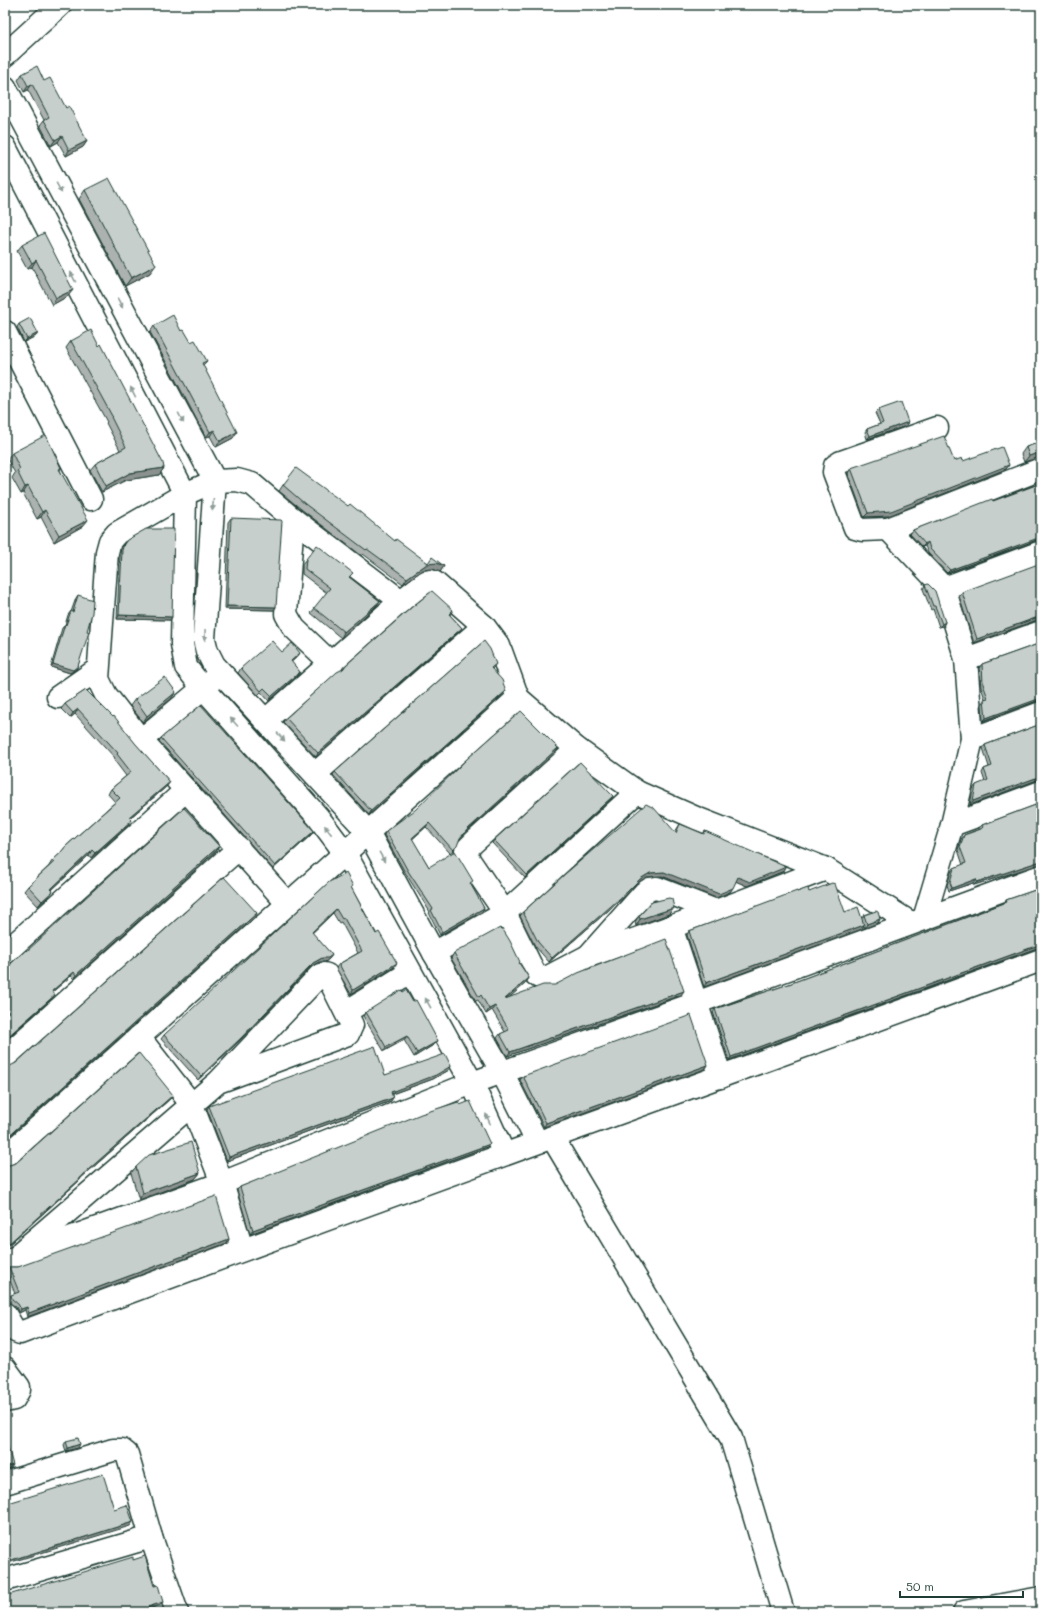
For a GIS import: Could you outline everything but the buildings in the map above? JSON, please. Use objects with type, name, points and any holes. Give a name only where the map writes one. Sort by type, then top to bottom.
[{"type":"street","points":[[5,55],[60,5]]},
{"type":"street","points":[[5,87],[207,467],[204,639],[210,658],[221,672],[368,832],[434,953],[502,1072],[688,1364],[698,1385],[731,1438],[783,1612]]},
{"type":"street","points":[[5,147],[183,489],[182,644],[186,667],[318,817],[346,853],[472,1083],[504,1154]]},
{"type":"street","points":[[22,180],[47,166]]},
{"type":"street","points":[[5,332],[91,499]]},
{"type":"street","points":[[937,428],[841,462],[835,466],[834,472],[855,528],[862,530],[888,529],[1041,469]]},
{"type":"street","points":[[207,467],[183,489],[117,533],[110,541],[107,552],[98,679],[106,695],[141,740],[287,903]]},
{"type":"street","points":[[207,467],[237,480],[252,484],[293,519],[401,601]]},
{"type":"street","points":[[293,519],[286,614],[294,628],[332,664]]},
{"type":"street","points":[[888,529],[944,588],[966,659],[972,739],[952,825],[918,921]]},
{"type":"street","points":[[944,588],[1041,552]]},
{"type":"street","points":[[266,720],[332,664],[401,601],[425,582],[430,580],[484,626],[499,646],[518,698],[577,750],[637,792],[696,818],[826,869],[918,921]]},
{"type":"street","points":[[315,774],[484,626]]},
{"type":"street","points":[[966,659],[1041,632]]},
{"type":"street","points":[[58,697],[98,669]]},
{"type":"street","points":[[141,740],[221,672]]},
{"type":"street","points":[[5,1157],[287,903],[346,853],[518,698]]},
{"type":"street","points":[[972,739],[1041,713]]},
{"type":"street","points":[[577,750],[466,850],[469,860],[505,913],[535,974],[540,978],[546,978],[588,956],[716,911],[826,869]]},
{"type":"street","points":[[5,953],[186,790]]},
{"type":"street","points":[[434,953],[505,913],[637,792]]},
{"type":"street","points":[[952,825],[1041,792]]},
{"type":"street","points":[[5,1057],[239,848]]},
{"type":"street","points":[[8,1261],[222,1184],[472,1083],[696,1003],[1041,876]]},
{"type":"street","points":[[588,956],[650,888],[657,888],[716,911]]},
{"type":"street","points":[[671,927],[721,1077]]},
{"type":"street","points":[[5,1314],[16,1331],[20,1333],[242,1249],[1041,961]]},
{"type":"street","points":[[346,1012],[410,972]]},
{"type":"street","points":[[8,1261],[218,1082],[319,976],[324,974],[327,976],[352,1025],[348,1034],[218,1082]]},
{"type":"street","points":[[140,1037],[192,1105],[222,1184],[242,1249]]},
{"type":"street","points":[[5,1368],[19,1390],[14,1399],[5,1401]]},
{"type":"street","points":[[5,1483],[113,1450],[122,1450],[127,1454],[151,1537],[177,1612]]},
{"type":"street","points":[[5,1580],[151,1537]]},
{"type":"street","points":[[964,1612],[1041,1598]]}]
